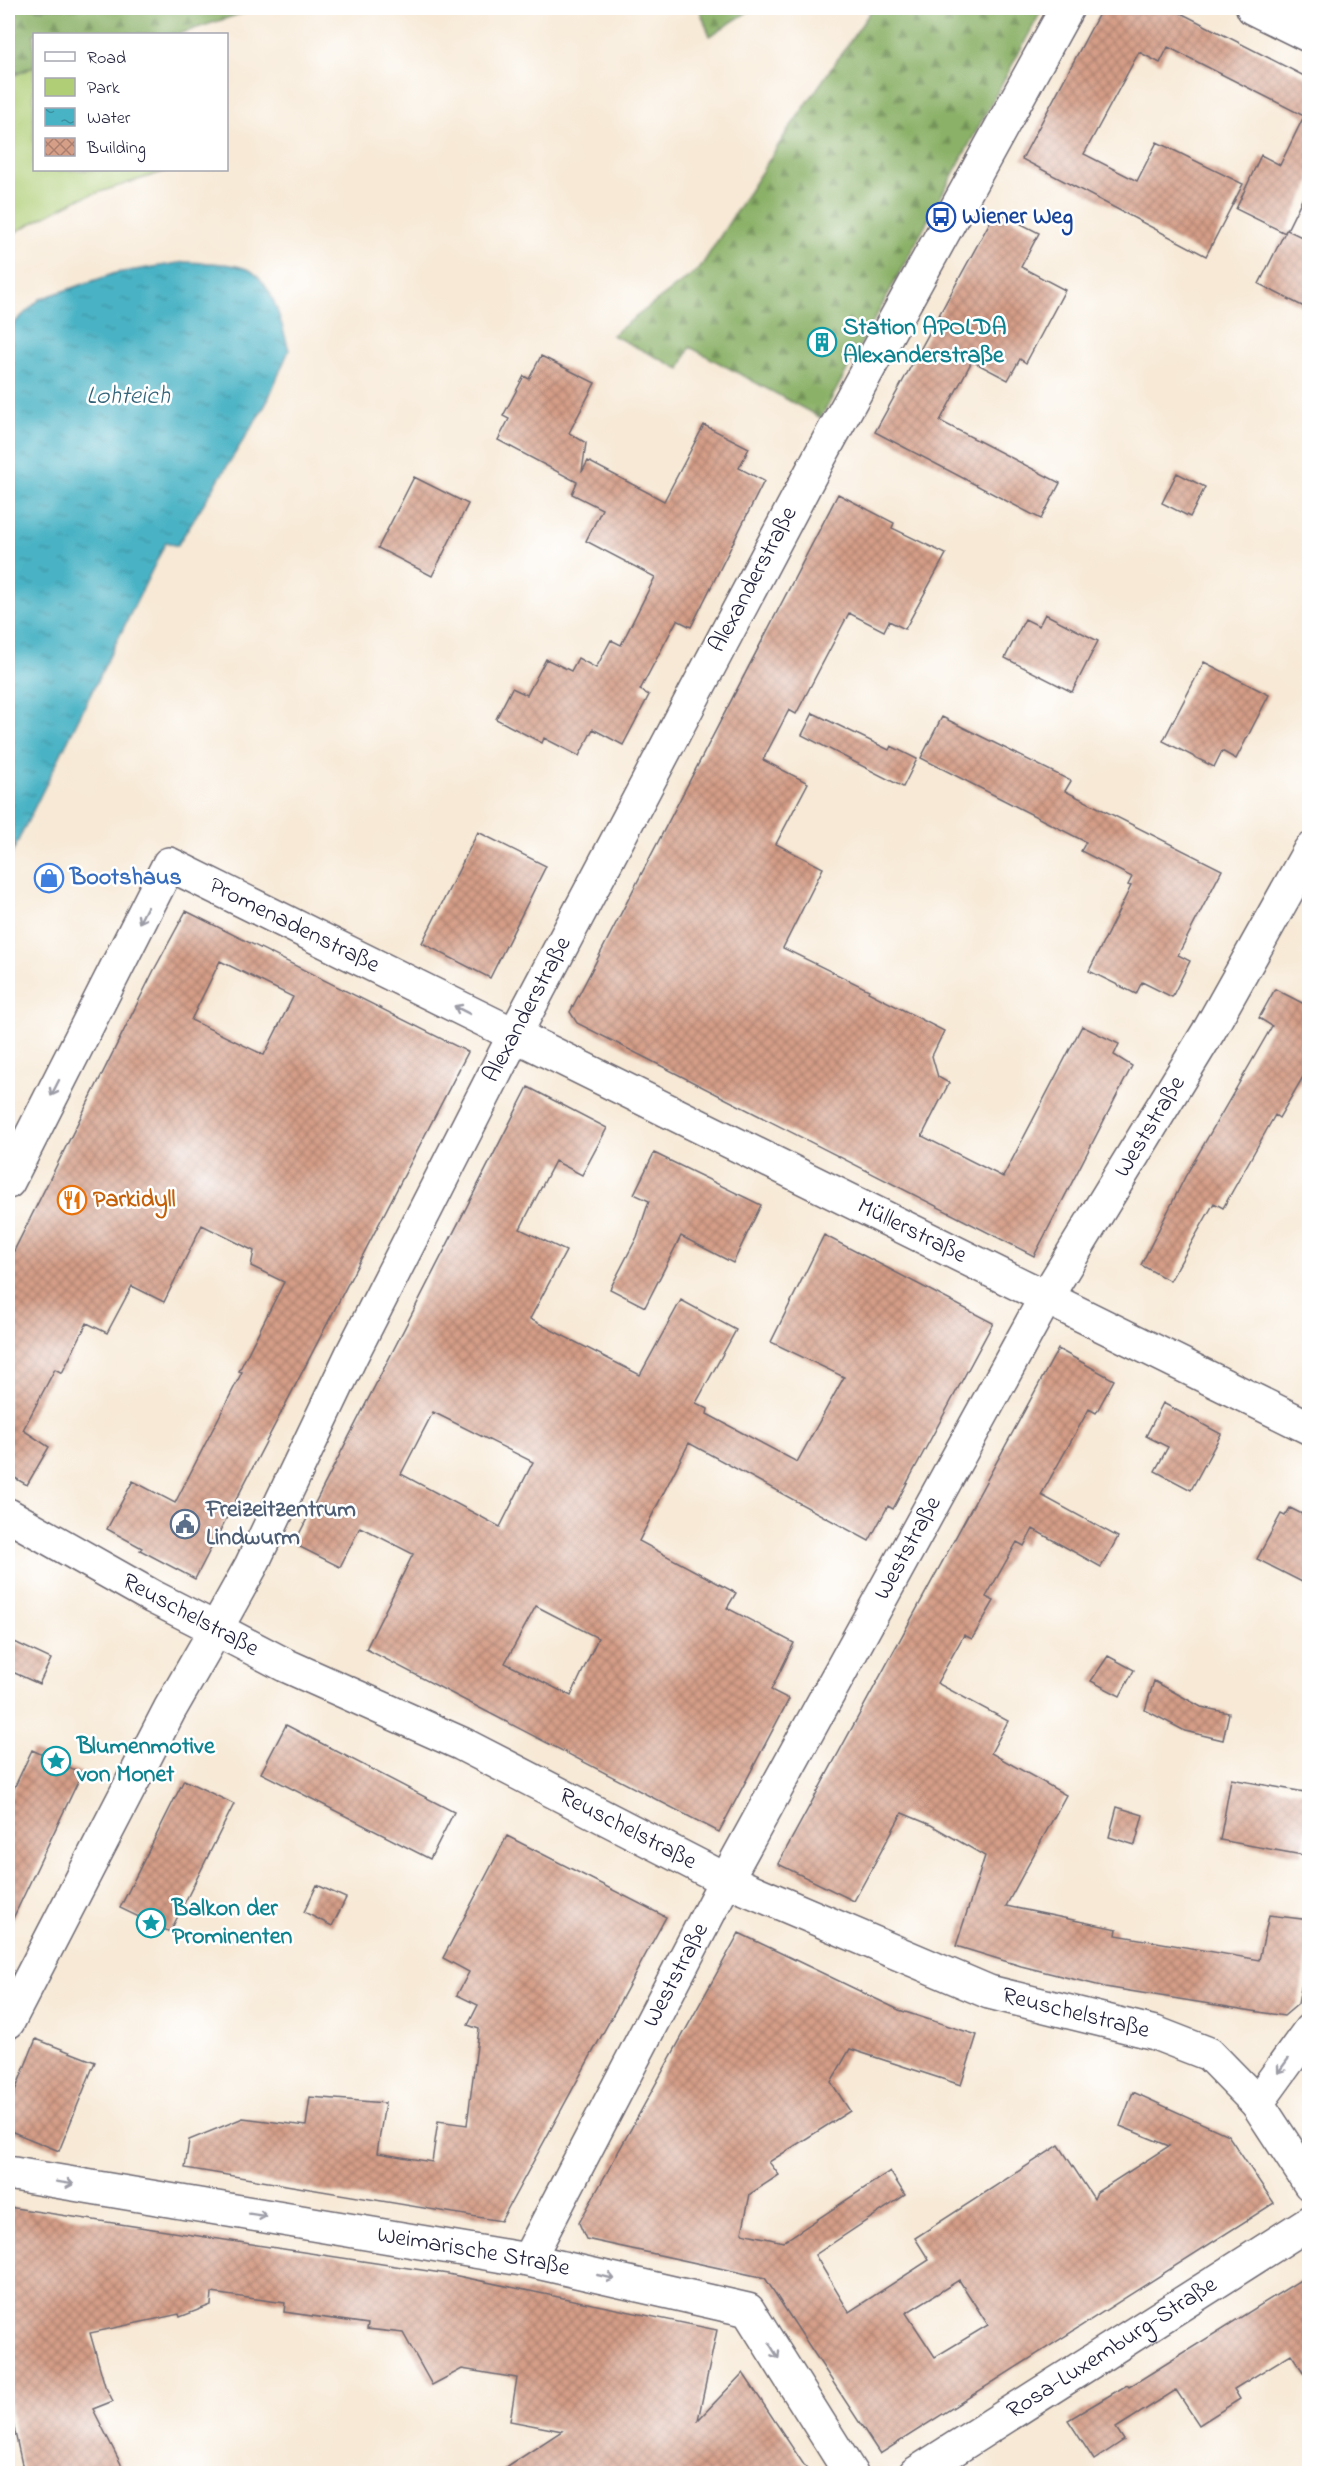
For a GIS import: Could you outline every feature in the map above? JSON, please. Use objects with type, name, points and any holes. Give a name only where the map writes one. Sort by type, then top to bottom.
[{"type":"street","name":"Alexanderstraße","points":[[8,2022],[170,1709],[251,1566],[352,1354],[514,1036],[818,460],[1067,8]]},
{"type":"street","points":[[1253,8],[1310,36]]},
{"type":"street","name":"Weststraße","points":[[528,2260],[726,1880],[1045,1299],[1210,1029],[1310,850]]},
{"type":"street","name":"Promenadenstraße","points":[[8,1182],[169,864],[514,1036]]},
{"type":"street","name":"Müllerstraße","points":[[514,1036],[1310,1428]]},
{"type":"street","name":"Reuschelstraße","points":[[8,1515],[153,1598],[285,1665],[462,1744],[726,1880],[989,1992],[1155,2033],[1209,2054],[1257,2103],[1310,2184]]},
{"type":"street","points":[[1257,2103],[1310,2030]]},
{"type":"street","name":"Weimarische Straße","points":[[8,2173],[528,2260],[748,2310],[851,2474]]},
{"type":"street","name":"Rosa-Luxemburg-Straße","points":[[915,2474],[1310,2222]]},
{"type":"green space","points":[[8,8],[258,8],[182,33],[33,33],[33,66],[8,76]]},
{"type":"green space","points":[[699,8],[754,8],[710,36]]},
{"type":"green space","points":[[873,8],[1043,8],[821,418],[690,347],[680,369],[612,335],[700,268],[785,135]]},
{"type":"green space","points":[[33,67],[33,171],[166,171],[78,199],[8,236],[8,78]]},
{"type":"water","name":"Lohteich","points":[[185,262],[231,265],[248,269],[254,273],[268,289],[273,299],[289,350],[266,404],[177,546],[166,542],[8,861],[8,329],[40,299],[116,273]]},
{"type":"building","points":[[1102,8],[1171,8],[1310,79],[1310,183],[1287,230],[1310,241],[1310,310],[1259,284],[1285,233],[1236,209],[1261,155],[1280,165],[1304,116],[1168,47],[1160,63],[1139,52],[1084,154],[1137,181],[1157,142],[1243,184],[1206,256],[1022,159]]},
{"type":"building","points":[[996,211],[1039,233],[1021,267],[1065,290],[1026,363],[1020,359],[1008,380],[972,361],[940,421],[1060,483],[1041,519],[875,432]]},
{"type":"building","points":[[541,356],[595,383],[569,433],[586,443],[582,472],[588,461],[664,501],[704,425],[749,448],[739,468],[764,481],[691,627],[677,620],[640,690],[649,695],[623,745],[593,729],[579,756],[544,738],[542,743],[496,719],[512,688],[527,695],[546,659],[571,671],[578,658],[596,668],[611,640],[621,645],[655,577],[586,541],[602,509],[572,494],[577,482],[498,440],[509,419],[503,416],[524,376],[529,379]]},
{"type":"building","points":[[1177,473],[1205,487],[1190,517],[1162,503]]},
{"type":"building","points":[[414,477],[468,504],[432,576],[378,548]]},
{"type":"building","points":[[838,494],[894,523],[892,528],[946,554],[905,629],[889,621],[884,631],[849,613],[796,714],[789,710],[763,760],[808,783],[776,844],[823,868],[783,948],[869,990],[868,992],[944,1031],[932,1056],[938,1077],[949,1083],[922,1136],[1003,1177],[1082,1026],[1119,1044],[1114,1055],[1132,1066],[1034,1256],[577,1023],[570,1012]]},
{"type":"building","points":[[1045,614],[1098,641],[1072,692],[1005,658],[1025,619],[1039,626]]},
{"type":"building","points":[[1204,662],[1269,695],[1236,759],[1222,751],[1214,767],[1163,741]]},
{"type":"building","points":[[813,713],[889,750],[891,746],[917,759],[903,787],[802,735]]},
{"type":"building","points":[[942,717],[1071,781],[1065,791],[1222,870],[1178,955],[1190,961],[1172,997],[1142,982],[1136,994],[1089,971],[1131,886],[1128,885],[1132,877],[1081,851],[1086,842],[921,758]]},
{"type":"building","points":[[478,832],[546,866],[490,978],[422,943]]},
{"type":"building","points":[[186,911],[468,1052],[195,1579],[140,1550],[142,1548],[107,1529],[133,1481],[175,1503],[242,1372],[239,1371],[284,1282],[251,1266],[254,1251],[202,1225],[164,1302],[132,1286],[107,1333],[87,1323],[62,1373],[55,1369],[23,1430],[49,1447],[27,1485],[8,1474],[8,1263],[154,970]],"holes":[[[220,961],[293,997],[264,1055],[191,1020]]]},
{"type":"building","points":[[1275,989],[1310,1007],[1310,1065],[1279,1118],[1275,1115],[1223,1208],[1214,1203],[1170,1281],[1141,1265],[1185,1177],[1272,1026],[1259,1018]]},
{"type":"building","points":[[528,1087],[607,1128],[582,1175],[555,1161],[520,1229],[566,1251],[530,1319],[640,1375],[681,1300],[736,1330],[696,1403],[708,1409],[707,1414],[797,1462],[844,1377],[771,1342],[824,1235],[993,1323],[893,1509],[888,1506],[869,1541],[689,1443],[639,1541],[736,1593],[727,1608],[794,1643],[771,1690],[789,1699],[719,1832],[366,1649],[413,1554],[360,1527],[340,1567],[294,1544]],"holes":[[[433,1412],[533,1462],[500,1527],[401,1474]],[[536,1606],[598,1638],[571,1696],[505,1663]]]},
{"type":"building","points":[[654,1153],[761,1205],[733,1263],[681,1236],[645,1307],[610,1289],[637,1237],[649,1201],[634,1194]]},
{"type":"building","points":[[1058,1349],[1114,1380],[1096,1413],[1089,1409],[1041,1495],[1118,1537],[1101,1567],[1033,1529],[1024,1546],[1017,1542],[986,1597],[994,1601],[972,1639],[964,1635],[937,1683],[1008,1721],[991,1753],[1066,1795],[1006,1906],[1117,1929],[1116,1935],[1259,1960],[1269,1915],[1310,1920],[1310,1943],[1298,2004],[1284,2016],[1105,1987],[1021,1966],[956,1946],[985,1856],[931,1825],[902,1813],[854,1901],[778,1864]]},
{"type":"building","points":[[1163,1403],[1221,1434],[1191,1490],[1155,1471],[1168,1447],[1146,1436]]},
{"type":"building","points":[[1290,1508],[1310,1518],[1310,1586],[1257,1559],[1281,1514],[1285,1516]]},
{"type":"building","points":[[8,1639],[51,1659],[39,1684],[8,1670]]},
{"type":"building","points":[[1108,1656],[1134,1670],[1120,1696],[1091,1681]]},
{"type":"building","points":[[1154,1681],[1201,1707],[1229,1713],[1223,1740],[1185,1731],[1145,1710]]},
{"type":"building","points":[[286,1725],[454,1812],[430,1859],[261,1773]]},
{"type":"building","points":[[32,1750],[82,1773],[8,1929],[8,1801]]},
{"type":"building","points":[[1231,1779],[1310,1793],[1310,1815],[1302,1855],[1220,1840]]},
{"type":"building","points":[[184,1780],[234,1804],[170,1932],[120,1908]]},
{"type":"building","points":[[1117,1807],[1143,1815],[1135,1845],[1109,1837]]},
{"type":"building","points":[[507,1836],[666,1917],[501,2221],[185,2168],[189,2140],[243,2118],[306,2126],[310,2097],[385,2103],[377,2153],[432,2162],[438,2121],[467,2125],[479,2029],[468,2025],[478,2005],[457,1995],[469,1972],[443,1958]]},
{"type":"building","points":[[317,1885],[346,1898],[332,1926],[304,1912]]},
{"type":"building","points":[[739,1933],[899,2010],[977,2035],[961,2085],[850,2049],[831,2082],[850,2111],[769,2162],[779,2175],[750,2194],[742,2233],[783,2242],[890,2171],[905,2195],[815,2255],[849,2312],[929,2260],[915,2238],[1059,2145],[1094,2199],[1097,2192],[1169,2146],[1120,2126],[1133,2092],[1228,2135],[1274,2203],[880,2454],[765,2278],[586,2239],[579,2223]],"holes":[[[959,2280],[988,2325],[935,2357],[906,2313]]]},
{"type":"building","points":[[36,2039],[95,2062],[59,2151],[8,2130],[8,2108]]},
{"type":"building","points":[[8,2207],[448,2274],[717,2330],[698,2420],[743,2373],[810,2474],[496,2474],[562,2431],[510,2421],[517,2378],[462,2369],[432,2385],[403,2333],[367,2329],[368,2324],[284,2312],[285,2303],[212,2293],[211,2305],[180,2317],[179,2314],[90,2333],[105,2386],[113,2401],[93,2409],[126,2474],[24,2474],[8,2400]]},
{"type":"building","points":[[1310,2274],[1310,2382],[1291,2354],[1234,2389],[1240,2399],[1199,2425],[1176,2390],[1116,2428],[1124,2440],[1094,2460],[1068,2420],[1127,2385],[1129,2387]]},
{"type":"place","name":"Wiener Weg","points":[[941,217]]},
{"type":"place","name":"Station APOLDA Alexanderstraße","points":[[822,342]]},
{"type":"place","name":"Bootshaus","points":[[49,878]]},
{"type":"place","name":"Parkidyll","points":[[72,1200]]},
{"type":"place","name":"Freizeitzentrum Lindwurm","points":[[185,1524]]},
{"type":"place","name":"Blumenmotive von Monet","points":[[56,1761]]},
{"type":"place","name":"Balkon der Prominenten","points":[[151,1923]]}]
